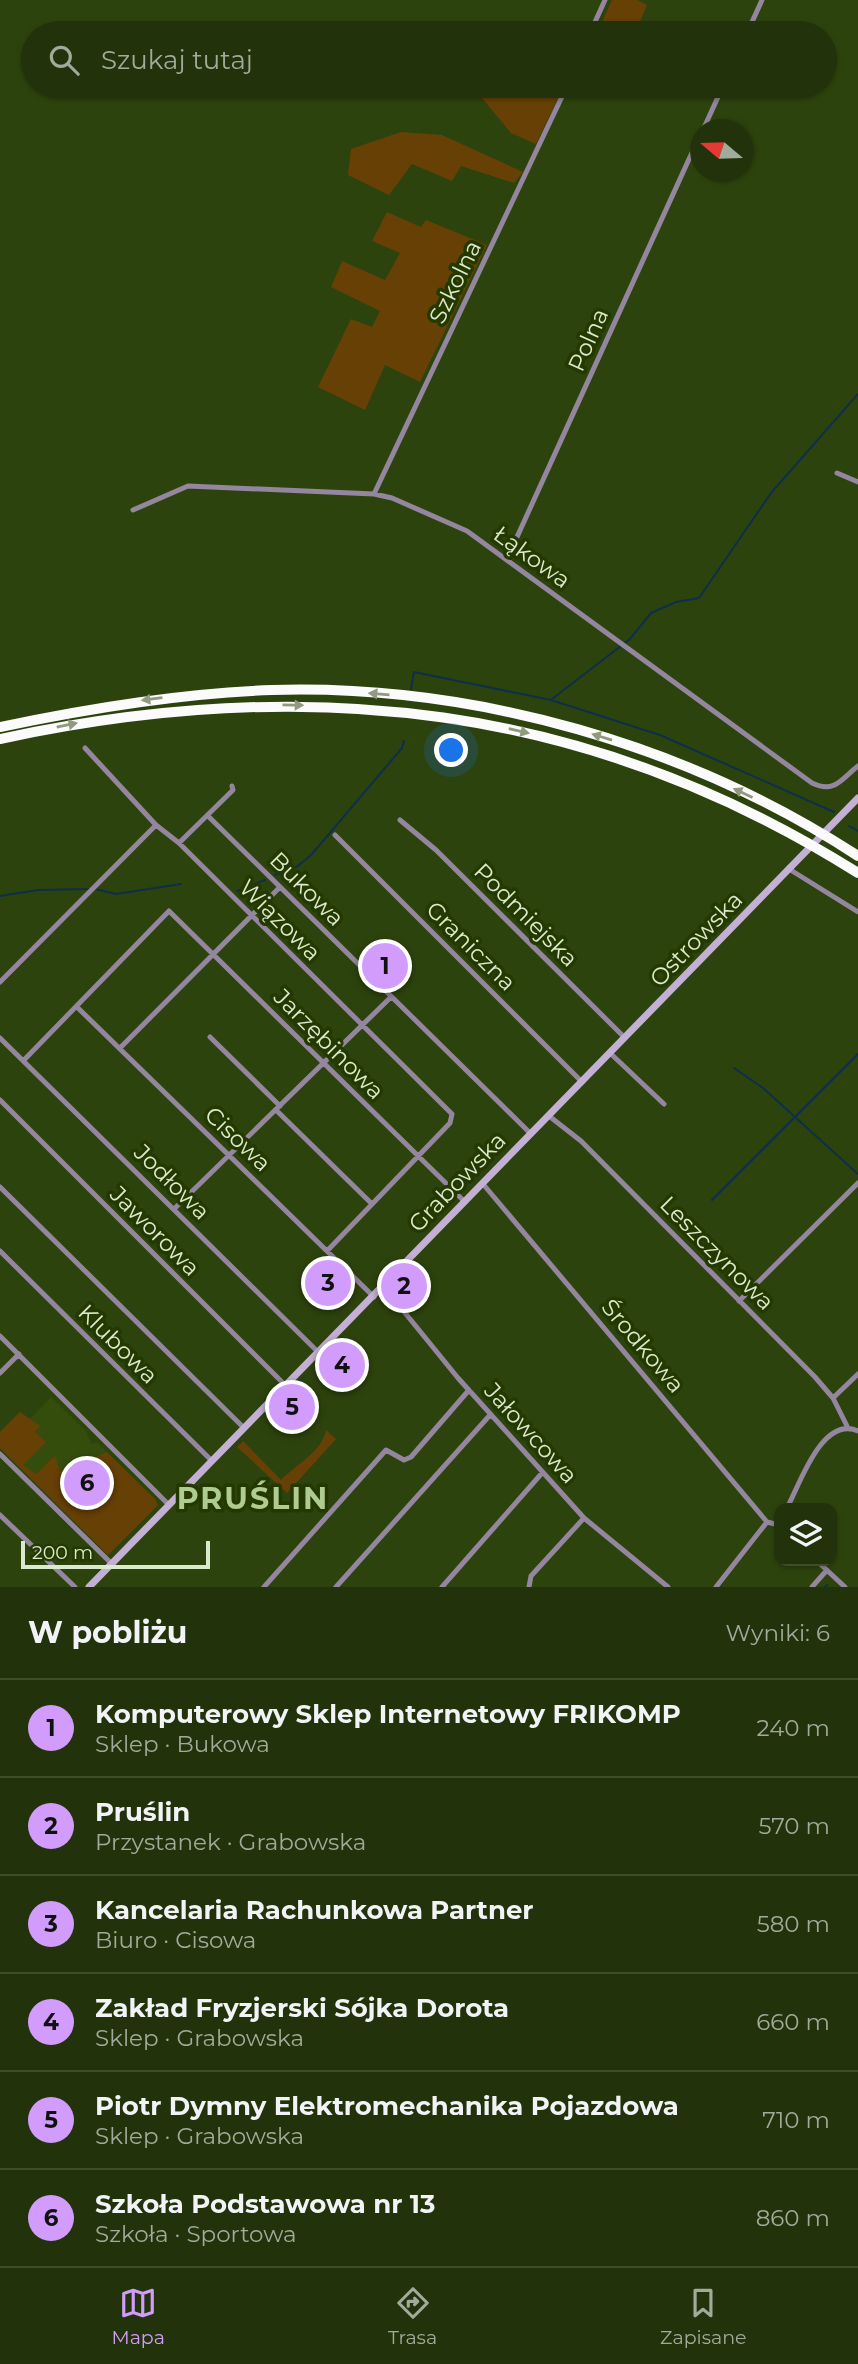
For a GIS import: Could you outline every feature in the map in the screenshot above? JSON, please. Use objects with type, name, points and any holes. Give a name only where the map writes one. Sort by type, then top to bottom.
[{"type":"highway","points":[[0,727],[115,704],[215,693],[338,691],[429,699],[533,718],[613,741],[699,773],[804,824],[858,856]]},
{"type":"highway","points":[[0,738],[76,723],[196,708],[291,704],[404,712],[500,727],[612,757],[714,796],[795,836],[858,873]]},
{"type":"street","points":[[595,21],[605,0]]},
{"type":"street","points":[[752,21],[762,0]]},
{"type":"street","name":"Szkolna","points":[[374,494],[561,98]]},
{"type":"street","points":[[708,119],[718,98]]},
{"type":"street","name":"Polna","points":[[507,559],[690,159]]},
{"type":"street","points":[[837,473],[858,482]]},
{"type":"street","name":"Łąkowa","points":[[133,510],[188,486],[374,494],[392,498],[467,531],[812,783],[821,788],[835,787],[858,766]]},
{"type":"street","name":"Wiązowa","points":[[85,748],[156,825],[178,843],[452,1114],[450,1123],[418,1157]]},
{"type":"street","points":[[178,843],[233,790],[232,786]]},
{"type":"street","name":"Ostrowska","points":[[560,1105],[858,798]]},
{"type":"street","name":"Bukowa","points":[[208,816],[531,1134]]},
{"type":"street","name":"Podmiejska","points":[[400,820],[436,850],[625,1038]]},
{"type":"street","points":[[0,982],[156,825]]},
{"type":"street","name":"Graniczna","points":[[335,835],[582,1082]]},
{"type":"street","points":[[789,869],[858,912]]},
{"type":"street","points":[[120,1048],[280,887]]},
{"type":"street","name":"Jarzębinowa","points":[[77,1007],[169,911],[465,1202]]},
{"type":"street","points":[[174,1208],[231,1156],[391,997]]},
{"type":"street","points":[[24,1060],[77,1007]]},
{"type":"street","name":"Cisowa","points":[[77,1007],[374,1297]]},
{"type":"street","points":[[210,1037],[372,1204]]},
{"type":"street","name":"Jodłowa","points":[[0,1038],[318,1352]]},
{"type":"street","points":[[610,1053],[664,1104]]},
{"type":"street","name":"Jaworowa","points":[[0,1100],[286,1385]]},
{"type":"street","name":"Grabowska","points":[[89,1587],[560,1105]]},
{"type":"street","name":"Leszczynowa","points":[[549,1116],[581,1141],[833,1398],[846,1426]]},
{"type":"street","points":[[327,1251],[418,1157]]},
{"type":"street","points":[[739,1301],[858,1183]]},
{"type":"street","name":"Środkowa","points":[[483,1184],[767,1522]]},
{"type":"street","points":[[0,1187],[244,1429]]},
{"type":"street","name":"Klubowa","points":[[0,1251],[212,1461]]},
{"type":"street","name":"Jałowcowa","points":[[384,1287],[490,1415],[584,1518],[668,1587]]},
{"type":"street","points":[[0,1336],[169,1506]]},
{"type":"street","points":[[0,1373],[19,1354]]},
{"type":"street","points":[[833,1398],[858,1374]]},
{"type":"street","points":[[264,1587],[386,1450],[404,1460],[411,1457],[469,1390]]},
{"type":"street","points":[[336,1587],[490,1415]]},
{"type":"street","points":[[789,1503],[817,1448],[830,1435],[846,1426],[858,1431]]},
{"type":"street","points":[[0,1454],[112,1564]]},
{"type":"street","points":[[442,1587],[542,1473]]},
{"type":"street","points":[[0,1515],[75,1587]]},
{"type":"street","points":[[529,1584],[584,1518]]},
{"type":"street","points":[[716,1587],[767,1522],[774,1523]]},
{"type":"street","points":[[823,1566],[845,1587]]},
{"type":"street","points":[[812,1587],[827,1570]]},
{"type":"shaded area","points":[[612,0],[637,0],[647,5],[640,21],[602,21]]},
{"type":"shaded area","points":[[482,98],[558,98],[536,144],[511,133]]},
{"type":"shaded area","points":[[401,132],[442,135],[523,172],[514,183],[461,166],[452,181],[412,164],[389,195],[348,175],[351,149]]},
{"type":"shaded area","points":[[387,212],[421,227],[426,220],[487,245],[420,382],[385,365],[365,410],[318,387],[351,319],[372,327],[380,311],[331,287],[342,261],[385,280],[400,253],[372,241]]},
{"type":"shaded area","points":[[51,1397],[86,1431],[91,1444],[97,1442],[158,1505],[108,1555],[0,1448],[0,1432],[20,1412],[29,1420]]},
{"type":"shaded area","points":[[20,1412],[40,1426],[35,1432],[46,1442],[23,1465],[36,1474],[55,1456],[60,1471],[74,1464],[77,1470],[83,1467],[82,1463],[107,1452],[155,1499],[158,1505],[108,1555],[0,1448],[0,1432]]},
{"type":"shaded area","points":[[326,1430],[336,1439],[287,1493],[237,1447],[243,1441],[281,1480],[320,1445]]},
{"type":"waterway","points":[[552,699],[630,639],[651,613],[676,602],[699,598],[771,493],[858,394]]},
{"type":"waterway","points":[[411,689],[414,672],[551,700],[660,735],[834,812]]},
{"type":"waterway","points":[[275,875],[298,866],[312,854],[402,748],[404,741]]},
{"type":"waterway","points":[[849,826],[858,831]]},
{"type":"waterway","points":[[237,891],[265,880]]},
{"type":"waterway","points":[[95,889],[116,894],[181,884]]},
{"type":"waterway","points":[[0,896],[38,890],[89,889]]},
{"type":"waterway","points":[[712,1200],[858,1054]]},
{"type":"waterway","points":[[734,1068],[763,1088],[858,1174]]},
{"type":"place","name":"Komputerowy Sklep Internetowy FRIKOMP","points":[[385,966]]},
{"type":"place","name":"Kancelaria Rachunkowa Partner","points":[[328,1283]]},
{"type":"place","name":"Pruślin","points":[[404,1286]]},
{"type":"place","name":"Zakład Fryzjerski Sójka Dorota","points":[[342,1365]]},
{"type":"place","name":"Piotr Dymny Elektromechanika Pojazdowa","points":[[292,1407]]},
{"type":"place","name":"Szkoła Podstawowa nr 13","points":[[87,1483]]},
{"type":"district","name":"PRUŚLIN","points":[[253,1499]]}]
